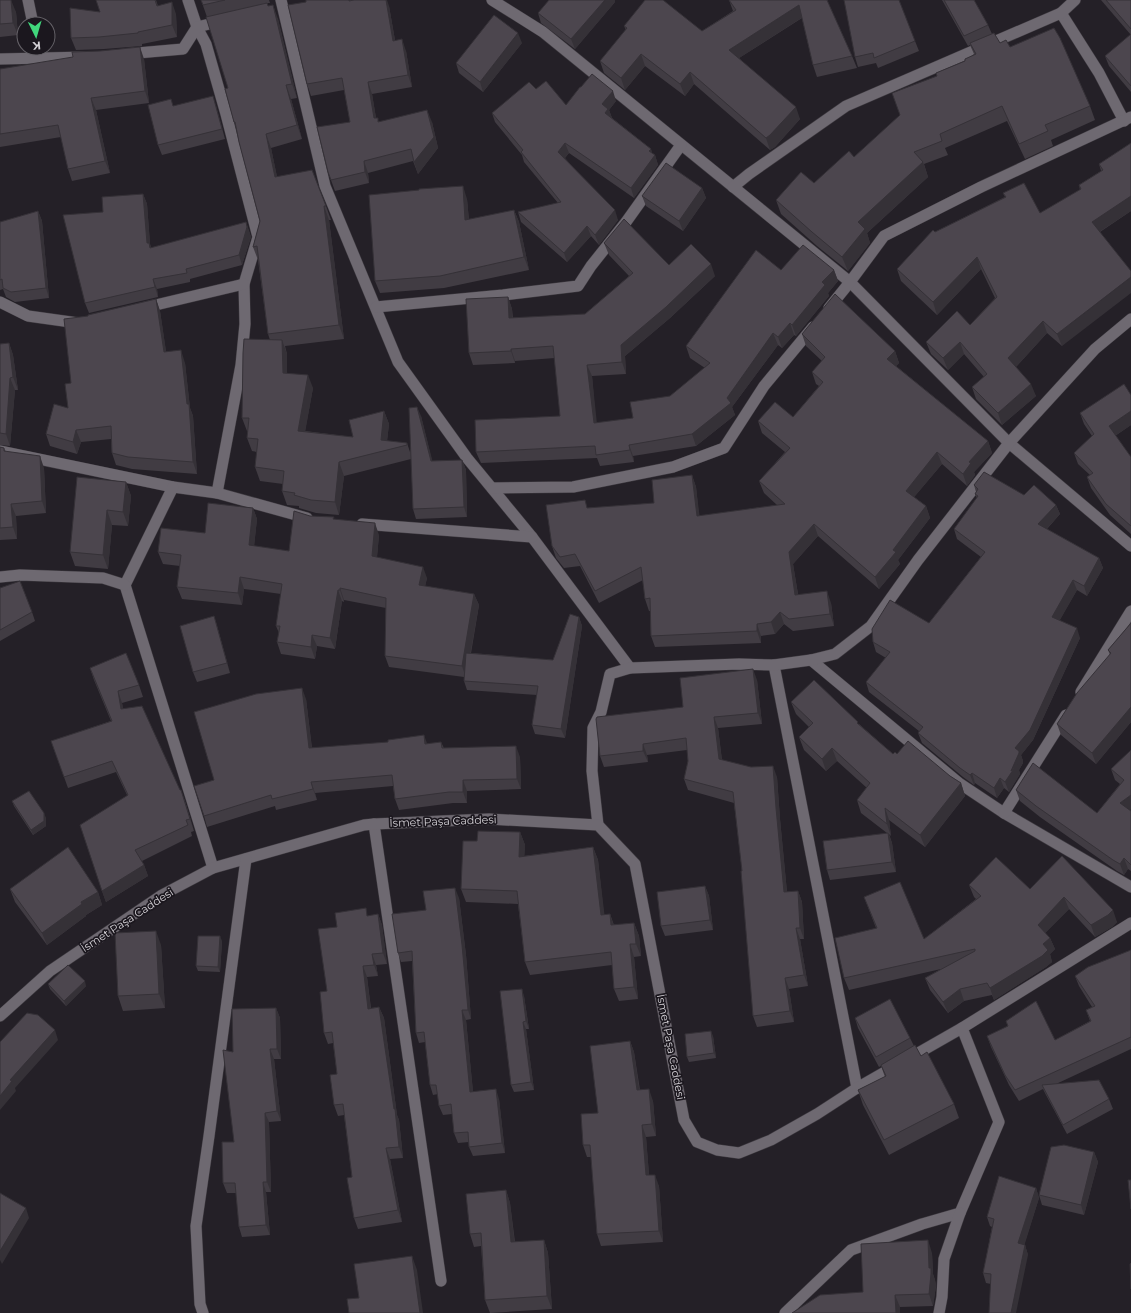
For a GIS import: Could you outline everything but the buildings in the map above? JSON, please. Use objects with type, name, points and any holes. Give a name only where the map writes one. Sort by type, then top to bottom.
[{"type":"street","points":[[28,0],[31,16]]},
{"type":"street","points":[[188,0],[197,27],[206,44],[258,237],[244,284],[244,324],[241,365],[216,493]]},
{"type":"street","points":[[492,0],[544,32],[850,282],[1009,443],[1131,546]]},
{"type":"street","points":[[733,187],[748,174],[846,106],[1061,13],[1075,0]]},
{"type":"street","points":[[282,5],[325,186],[398,362],[467,458],[532,537],[630,668]]},
{"type":"street","points":[[492,488],[573,487],[673,467],[724,448],[764,386],[850,282],[884,236],[982,187],[1127,119],[1061,13]]},
{"type":"street","points":[[112,56],[183,49],[197,27],[234,19]]},
{"type":"street","points":[[56,54],[97,56]]},
{"type":"street","points":[[0,59],[19,56]]},
{"type":"street","points":[[376,307],[578,286],[591,266],[626,222],[681,145]]},
{"type":"street","points":[[130,311],[244,284]]},
{"type":"street","points":[[0,302],[28,316],[78,323],[85,321]]},
{"type":"street","points":[[598,825],[592,772],[593,728],[601,712],[610,674],[630,668],[739,664],[774,665],[811,660],[835,654],[871,626],[918,560],[1009,443],[1095,349],[1131,319]]},
{"type":"street","points":[[0,451],[173,487],[216,493],[315,520]]},
{"type":"street","points":[[173,487],[125,585],[213,868]]},
{"type":"street","points":[[354,523],[532,537]]},
{"type":"street","points":[[0,577],[20,575],[102,578],[125,585]]},
{"type":"street","points":[[1004,813],[1131,611]]},
{"type":"street","points":[[811,660],[959,783],[1004,813],[1131,887]]},
{"type":"street","points":[[774,665],[857,1088],[962,1028],[1131,923]]},
{"type":"street","name":"İsmet Paşa Caddesi","points":[[0,1016],[50,971],[162,895],[213,868],[364,825],[488,819],[598,825],[635,864],[684,1120],[697,1142],[718,1150],[739,1154],[772,1140],[817,1114],[857,1088]]},
{"type":"street","points":[[374,824],[441,1281]]},
{"type":"street","points":[[203,1313],[200,1304],[196,1226],[246,859]]},
{"type":"street","points":[[939,1313],[942,1297],[944,1259],[960,1213],[999,1122],[962,1028]]},
{"type":"street","points":[[785,1313],[851,1250],[922,1224],[960,1213]]}]
